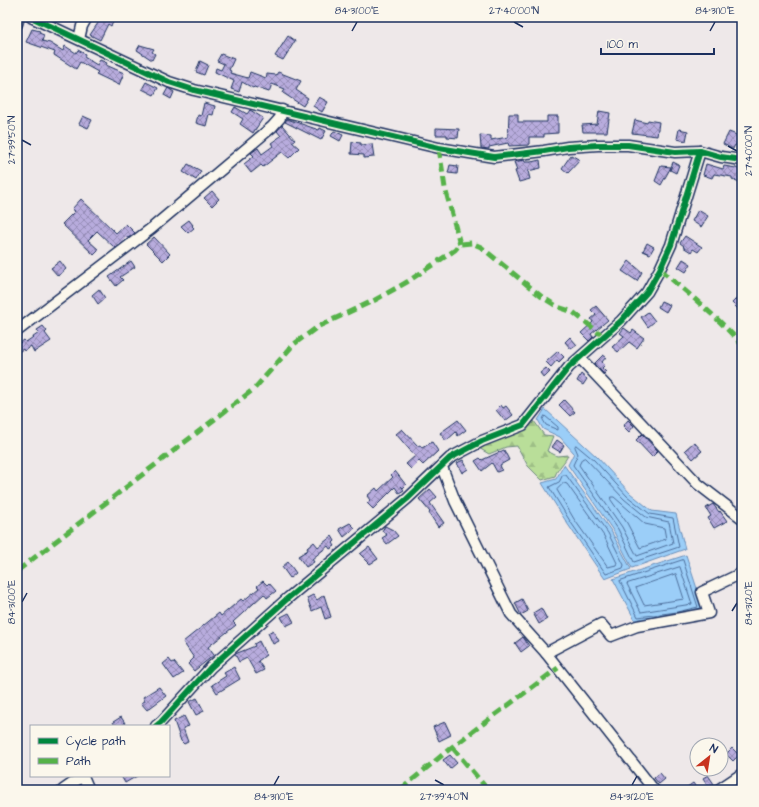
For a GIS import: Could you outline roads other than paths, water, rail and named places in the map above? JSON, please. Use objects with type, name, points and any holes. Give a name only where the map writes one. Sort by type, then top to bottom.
[{"type":"street","points":[[17,24],[19,17]]},
{"type":"street","points":[[31,17],[169,82],[194,90],[439,148],[494,157],[568,147],[628,145],[675,152],[700,151],[721,157],[742,160]]},
{"type":"street","points":[[79,39],[82,26],[87,17]]},
{"type":"street","points":[[17,331],[183,203],[272,127],[280,118],[282,110]]},
{"type":"street","points":[[157,725],[211,667],[288,598],[407,499],[450,458],[482,441],[523,425],[569,367],[621,321],[647,292],[671,245],[700,151]]},
{"type":"street","points":[[580,358],[698,484],[742,518]]},
{"type":"street","points":[[442,467],[455,501],[511,614],[546,652],[654,790]]},
{"type":"street","points":[[546,652],[601,624],[611,636],[637,626],[709,613],[702,592],[742,573]]},
{"type":"street","points":[[718,790],[742,774]]},
{"type":"street","points":[[63,790],[82,777]]},
{"type":"street","points":[[83,777],[89,790]]},
{"type":"water","points":[[545,409],[597,457],[630,493],[652,511],[676,514],[685,549],[632,568],[614,532],[568,465],[574,453],[560,437],[543,429],[538,420]]},
{"type":"water","points":[[564,465],[611,531],[631,569],[605,579],[567,523],[542,483],[556,479]]},
{"type":"water","points":[[686,555],[704,610],[636,622],[613,579]]}]
